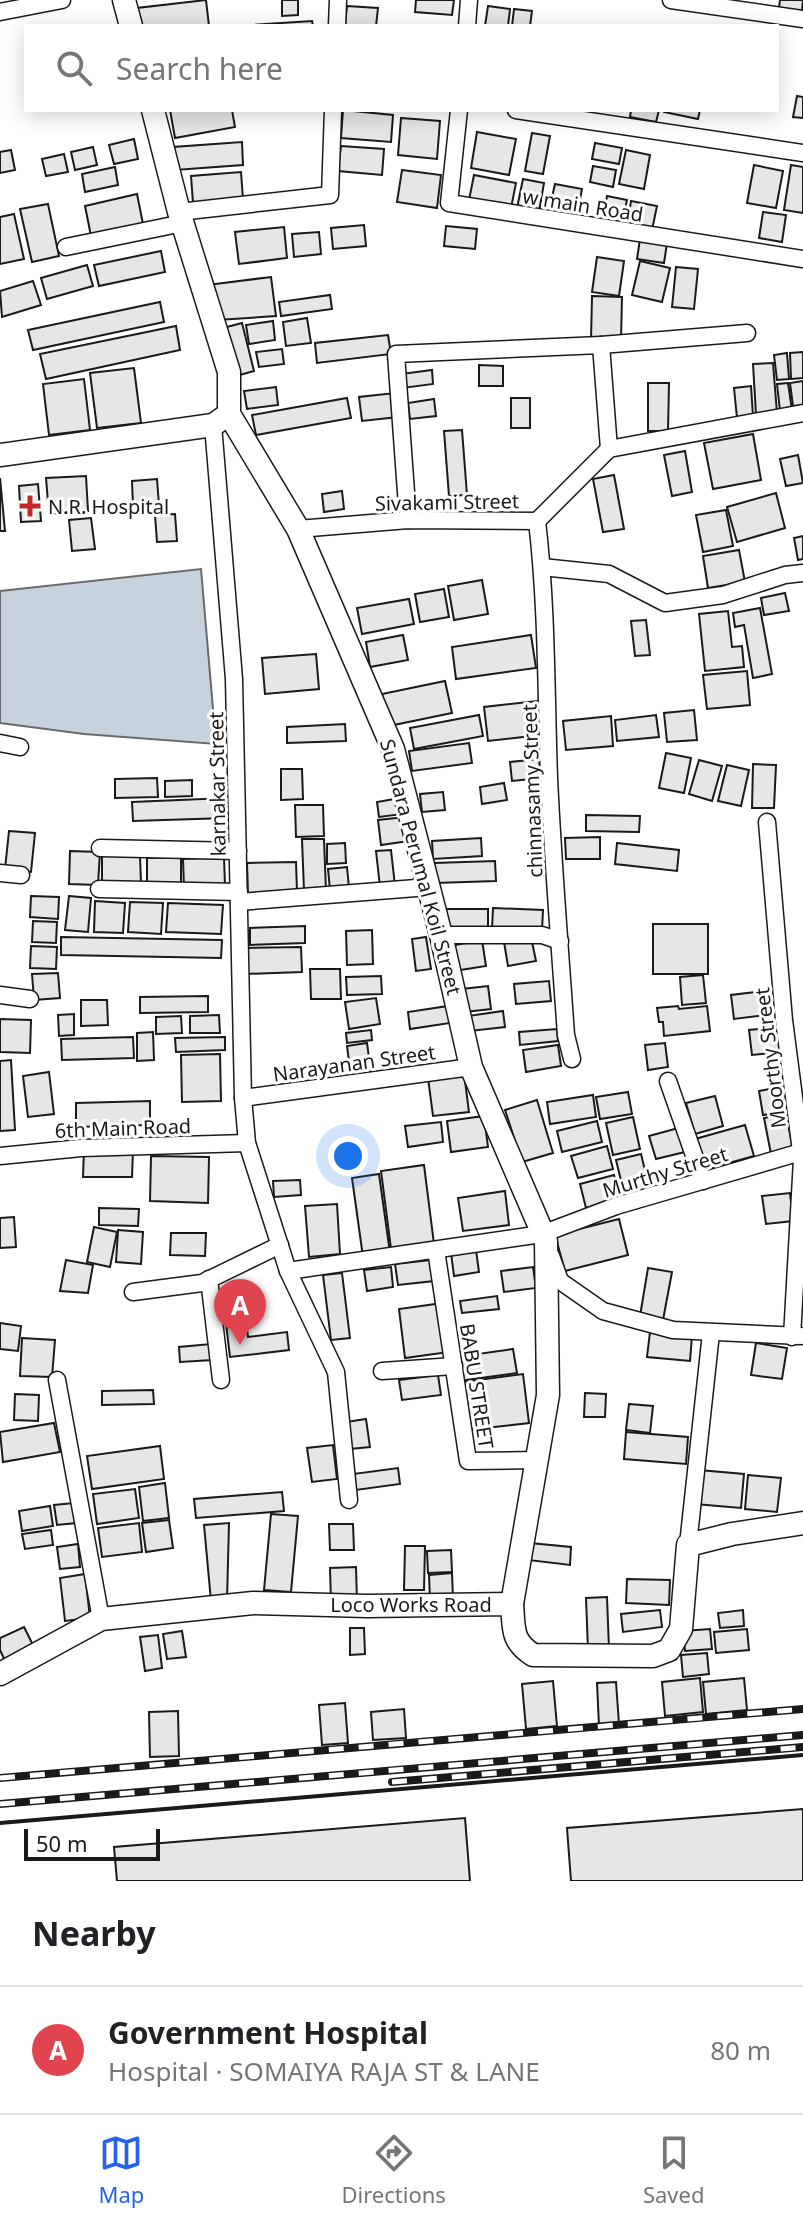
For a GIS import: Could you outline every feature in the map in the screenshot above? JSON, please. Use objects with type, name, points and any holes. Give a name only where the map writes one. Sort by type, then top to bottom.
[{"type":"street","points":[[0,12],[62,0]]},
{"type":"street","points":[[124,0],[130,24]]},
{"type":"street","points":[[337,24],[338,0]]},
{"type":"street","points":[[467,24],[469,0]]},
{"type":"street","points":[[671,0],[803,19]]},
{"type":"street","points":[[0,455],[221,420],[229,372],[181,218],[154,112]]},
{"type":"street","points":[[66,247],[181,218],[330,195],[333,112]]},
{"type":"street","name":"w main Road","points":[[459,112],[449,203],[803,259]]},
{"type":"street","points":[[529,112],[803,153]]},
{"type":"street","points":[[408,520],[396,354],[601,345],[747,333]]},
{"type":"street","points":[[601,345],[609,449],[803,413]]},
{"type":"street","name":"Sundara Perumal Koil Street","points":[[221,420],[298,529],[393,749],[471,1067],[544,1238],[548,1395],[512,1604]]},
{"type":"street","name":"karnakar Street","points":[[221,420],[234,679],[243,1098],[247,1143],[288,1271],[336,1372],[349,1500]]},
{"type":"street","name":"Sivakami Street","points":[[298,529],[408,520],[537,521],[609,449]]},
{"type":"street","name":"chinnasamy Street","points":[[537,521],[542,567],[549,778],[566,1035],[572,1059]]},
{"type":"street","points":[[542,567],[609,574],[665,603],[723,595],[785,575],[803,573]]},
{"type":"street","points":[[0,743],[20,747]]},
{"type":"street","name":"Moorthy Street","points":[[767,822],[784,1020],[801,1152],[798,1337]]},
{"type":"street","points":[[100,848],[238,851]]},
{"type":"street","points":[[0,873],[21,875]]},
{"type":"street","points":[[99,889],[239,897],[429,887]]},
{"type":"street","points":[[441,935],[542,935],[560,941]]},
{"type":"street","points":[[0,995],[30,999]]},
{"type":"street","name":"Narayanan Street","points":[[243,1098],[471,1067]]},
{"type":"street","points":[[668,1081],[703,1181]]},
{"type":"street","name":"6th Main Road","points":[[0,1156],[81,1148],[247,1143]]},
{"type":"street","name":"Murthy Street","points":[[288,1271],[544,1238],[616,1206],[801,1152]]},
{"type":"street","points":[[544,1238],[560,1281],[603,1311],[673,1330],[798,1337]]},
{"type":"street","points":[[133,1292],[202,1283],[280,1245]]},
{"type":"street","name":"BABU STREET","points":[[436,1250],[468,1461],[536,1460]]},
{"type":"street","points":[[209,1279],[221,1380]]},
{"type":"street","points":[[711,1333],[688,1545],[732,1534],[803,1523]]},
{"type":"street","points":[[382,1371],[454,1366]]},
{"type":"street","points":[[57,1380],[101,1619]]},
{"type":"street","name":"Loco Works Road","points":[[0,1674],[101,1619],[253,1603],[367,1606],[512,1604],[514,1632],[519,1646],[533,1655],[653,1656],[669,1650],[681,1629],[688,1545]]},
{"type":"shaded area","points":[[201,569],[216,744],[84,734],[0,723],[0,591]]},
{"type":"building","points":[[206,0],[209,24],[139,24],[137,8]]},
{"type":"building","points":[[282,0],[298,0],[298,15],[282,16]]},
{"type":"building","points":[[416,0],[454,0],[452,15],[415,12]]},
{"type":"building","points":[[780,0],[803,0],[802,11],[779,8]]},
{"type":"building","points":[[347,6],[378,8],[376,24],[345,24]]},
{"type":"building","points":[[488,6],[510,9],[508,24],[485,24]]},
{"type":"building","points":[[514,9],[532,11],[530,24],[512,24]]},
{"type":"building","points":[[312,21],[313,24],[267,24]]},
{"type":"building","points":[[797,96],[803,97],[803,118],[793,117]]},
{"type":"building","points":[[170,112],[232,112],[235,127],[175,138]]},
{"type":"building","points":[[343,112],[393,115],[391,142],[341,138]]},
{"type":"building","points":[[631,112],[658,112],[656,122],[630,117]]},
{"type":"building","points":[[664,112],[700,112],[698,119]]},
{"type":"building","points":[[401,118],[440,121],[437,159],[398,155]]},
{"type":"building","points":[[477,132],[516,139],[509,175],[471,168]]},
{"type":"building","points":[[532,133],[550,136],[543,174],[525,171]]},
{"type":"building","points":[[134,139],[138,159],[114,164],[109,145]]},
{"type":"building","points":[[242,142],[243,165],[175,170],[173,147]]},
{"type":"building","points":[[595,143],[622,148],[619,164],[592,159]]},
{"type":"building","points":[[341,146],[384,149],[382,175],[338,171]]},
{"type":"building","points":[[93,147],[97,165],[75,170],[71,152]]},
{"type":"building","points":[[11,150],[15,170],[0,173],[0,152]]},
{"type":"building","points":[[626,150],[650,155],[644,189],[619,184]]},
{"type":"building","points":[[64,154],[68,172],[46,176],[42,159]]},
{"type":"building","points":[[754,165],[783,171],[776,208],[747,203]]},
{"type":"building","points":[[791,165],[803,167],[803,213],[784,210]]},
{"type":"building","points":[[593,166],[616,170],[613,187],[590,182]]},
{"type":"building","points":[[115,167],[118,185],[85,192],[82,174]]},
{"type":"building","points":[[402,170],[441,175],[437,208],[397,202]]},
{"type":"building","points":[[241,172],[243,199],[193,203],[191,176]]},
{"type":"building","points":[[474,175],[516,183],[511,208],[469,200]]},
{"type":"building","points":[[523,179],[544,183],[539,212],[517,208]]},
{"type":"building","points":[[555,184],[582,189],[576,220],[548,215]]},
{"type":"building","points":[[137,194],[144,229],[92,241],[85,206]]},
{"type":"building","points":[[607,196],[627,200],[621,227],[602,223]]},
{"type":"building","points":[[631,201],[657,206],[652,230],[627,226]]},
{"type":"building","points":[[48,204],[59,256],[32,262],[20,209]]},
{"type":"building","points":[[763,212],[786,215],[782,242],[759,238]]},
{"type":"building","points":[[14,214],[24,259],[0,264],[0,217]]},
{"type":"building","points":[[364,225],[366,246],[333,249],[331,228]]},
{"type":"building","points":[[446,226],[477,229],[475,249],[444,246]]},
{"type":"building","points":[[284,227],[287,258],[239,264],[235,232]]},
{"type":"building","points":[[319,232],[321,254],[294,257],[292,234]]},
{"type":"building","points":[[640,239],[667,243],[664,263],[637,259]]},
{"type":"building","points":[[161,251],[165,272],[99,286],[94,265]]},
{"type":"building","points":[[597,257],[624,261],[619,296],[592,292]]},
{"type":"building","points":[[640,261],[670,268],[662,302],[632,295]]},
{"type":"building","points":[[87,265],[93,286],[47,299],[41,278]]},
{"type":"building","points":[[676,267],[698,269],[694,309],[672,307]]},
{"type":"building","points":[[271,277],[276,316],[218,320],[207,285]]},
{"type":"building","points":[[33,281],[41,305],[2,317],[0,291]]},
{"type":"building","points":[[330,295],[332,309],[281,316],[279,302]]},
{"type":"building","points":[[592,296],[622,297],[621,341],[591,340]]},
{"type":"building","points":[[160,302],[164,322],[33,350],[28,330]]},
{"type":"building","points":[[307,318],[311,343],[286,346],[283,322]]},
{"type":"building","points":[[273,321],[275,340],[249,344],[246,325]]},
{"type":"building","points":[[242,323],[254,371],[236,376],[223,328]]},
{"type":"building","points":[[176,326],[180,350],[46,379],[40,354]]},
{"type":"building","points":[[388,335],[391,354],[317,363],[315,343]]},
{"type":"building","points":[[282,349],[284,364],[259,367],[256,352]]},
{"type":"building","points":[[803,352],[803,378],[791,379],[790,353]]},
{"type":"building","points":[[787,353],[789,379],[777,380],[774,355]]},
{"type":"building","points":[[773,363],[777,413],[756,415],[753,364]]},
{"type":"building","points":[[479,365],[503,366],[503,386],[479,386]]},
{"type":"building","points":[[134,368],[141,423],[97,428],[90,373]]},
{"type":"building","points":[[432,370],[433,384],[403,388],[401,374]]},
{"type":"building","points":[[84,379],[90,430],[49,435],[43,384]]},
{"type":"building","points":[[803,381],[803,405],[793,406],[790,383]]},
{"type":"building","points":[[648,383],[669,383],[668,431],[648,431]]},
{"type":"building","points":[[788,383],[792,410],[780,411],[777,384]]},
{"type":"building","points":[[751,386],[753,416],[737,418],[734,388]]},
{"type":"building","points":[[276,387],[278,405],[247,409],[244,391]]},
{"type":"building","points":[[395,393],[398,417],[362,421],[359,397]]},
{"type":"building","points":[[347,398],[351,418],[256,435],[252,415]]},
{"type":"building","points":[[511,398],[530,398],[530,428],[511,428]]},
{"type":"building","points":[[434,399],[436,416],[410,419],[408,403]]},
{"type":"building","points":[[462,430],[467,495],[449,496],[444,431]]},
{"type":"building","points":[[753,434],[761,480],[713,489],[704,443]]},
{"type":"building","points":[[685,451],[692,492],[672,496],[664,455]]},
{"type":"building","points":[[798,455],[803,483],[786,486],[780,459]]},
{"type":"building","points":[[614,475],[624,529],[603,532],[593,479]]},
{"type":"building","points":[[86,476],[88,511],[49,514],[46,478]]},
{"type":"building","points":[[0,478],[5,531],[0,531]]},
{"type":"building","points":[[157,479],[159,505],[133,506],[132,481]]},
{"type":"building","points":[[38,484],[41,521],[21,522],[19,486]]},
{"type":"building","points":[[342,491],[344,509],[324,512],[322,494]]},
{"type":"building","points":[[776,493],[785,528],[737,542],[727,507]]},
{"type":"building","points":[[726,510],[733,546],[703,552],[696,515]]},
{"type":"building","points":[[175,514],[177,541],[157,542],[155,515]]},
{"type":"building","points":[[91,518],[95,549],[72,551],[69,520]]},
{"type":"building","points":[[803,536],[803,559],[798,560],[794,538]]},
{"type":"building","points":[[739,550],[745,582],[708,588],[703,556]]},
{"type":"building","points":[[482,580],[488,614],[454,620],[448,586]]},
{"type":"building","points":[[444,589],[449,617],[420,622],[415,594]]},
{"type":"building","points":[[785,593],[789,611],[764,615],[761,598]]},
{"type":"building","points":[[409,599],[414,624],[362,634],[357,608]]},
{"type":"building","points":[[760,608],[772,674],[753,678],[744,625],[735,627],[733,613]]},
{"type":"building","points":[[728,611],[732,647],[742,646],[744,667],[705,671],[699,614]]},
{"type":"building","points":[[646,620],[650,655],[635,656],[631,621]]},
{"type":"building","points":[[403,635],[408,660],[370,667],[366,642]]},
{"type":"building","points":[[531,635],[536,668],[456,679],[452,647]]},
{"type":"building","points":[[316,654],[319,689],[265,694],[262,658]]},
{"type":"building","points":[[747,671],[750,705],[707,709],[703,675]]},
{"type":"building","points":[[445,681],[452,713],[389,726],[382,694]]},
{"type":"building","points":[[537,701],[540,735],[488,741],[484,707]]},
{"type":"building","points":[[694,710],[697,740],[667,742],[664,713]]},
{"type":"building","points":[[479,715],[483,736],[414,749],[410,728]]},
{"type":"building","points":[[656,715],[659,737],[617,741],[615,720]]},
{"type":"building","points":[[611,716],[613,746],[566,750],[563,721]]},
{"type":"building","points":[[345,724],[346,741],[287,743],[287,727]]},
{"type":"building","points":[[469,743],[472,763],[412,771],[409,751]]},
{"type":"building","points":[[666,753],[691,758],[684,793],[659,788]]},
{"type":"building","points":[[539,759],[541,778],[512,781],[510,762]]},
{"type":"building","points":[[699,760],[722,766],[712,801],[689,794]]},
{"type":"building","points":[[753,764],[776,765],[774,808],[752,808]]},
{"type":"building","points":[[727,765],[749,770],[741,806],[718,801]]},
{"type":"building","points":[[281,769],[302,769],[303,799],[281,800]]},
{"type":"building","points":[[157,778],[158,797],[115,798],[115,779]]},
{"type":"building","points":[[192,780],[192,796],[165,797],[165,781]]},
{"type":"building","points":[[504,783],[507,800],[482,804],[480,787]]},
{"type":"building","points":[[443,792],[445,810],[422,812],[420,794]]},
{"type":"building","points":[[227,798],[227,818],[133,821],[132,802]]},
{"type":"building","points":[[400,798],[403,814],[379,817],[377,802]]},
{"type":"building","points":[[295,805],[323,805],[324,836],[296,837]]},
{"type":"building","points":[[586,815],[640,816],[639,832],[586,831]]},
{"type":"building","points":[[405,817],[409,841],[381,845],[378,820]]},
{"type":"building","points":[[9,831],[35,833],[31,872],[5,869]]},
{"type":"building","points":[[600,837],[600,859],[566,859],[565,838]]},
{"type":"building","points":[[481,838],[482,856],[433,859],[432,841]]},
{"type":"building","points":[[302,839],[324,839],[326,891],[304,891]]},
{"type":"building","points":[[345,843],[346,863],[327,864],[327,844]]},
{"type":"building","points":[[617,843],[679,850],[677,871],[615,864]]},
{"type":"building","points":[[391,850],[395,886],[380,887],[376,851]]},
{"type":"building","points":[[70,851],[100,852],[98,885],[69,884]]},
{"type":"building","points":[[102,855],[140,855],[141,884],[102,884]]},
{"type":"building","points":[[181,857],[181,884],[147,884],[147,858]]},
{"type":"building","points":[[224,857],[225,886],[184,888],[183,859]]},
{"type":"building","points":[[495,861],[496,881],[435,883],[434,863]]},
{"type":"building","points":[[296,862],[297,891],[248,893],[247,863]]},
{"type":"building","points":[[347,867],[349,888],[330,890],[328,869]]},
{"type":"building","points":[[31,896],[59,897],[58,919],[30,917]]},
{"type":"building","points":[[69,896],[91,898],[88,932],[65,930]]},
{"type":"building","points":[[95,901],[125,903],[123,933],[94,932]]},
{"type":"building","points":[[130,902],[163,903],[161,934],[128,932]]},
{"type":"building","points":[[168,903],[223,905],[221,934],[166,932]]},
{"type":"building","points":[[493,908],[543,910],[542,931],[492,929]]},
{"type":"building","points":[[444,909],[488,909],[488,930],[445,930]]},
{"type":"building","points":[[33,921],[57,922],[56,943],[32,942]]},
{"type":"building","points":[[653,924],[708,924],[708,974],[653,974]]},
{"type":"building","points":[[305,926],[305,943],[250,945],[250,928]]},
{"type":"building","points":[[372,930],[373,964],[347,965],[346,931]]},
{"type":"building","points":[[61,937],[222,940],[221,958],[61,955]]},
{"type":"building","points":[[426,937],[431,969],[416,971],[412,939]]},
{"type":"building","points":[[531,937],[536,961],[508,966],[504,942]]},
{"type":"building","points":[[482,940],[486,966],[454,971],[450,946]]},
{"type":"building","points":[[31,946],[57,947],[56,969],[30,968]]},
{"type":"building","points":[[301,947],[302,972],[245,974],[245,948]]},
{"type":"building","points":[[310,969],[340,969],[341,999],[311,999]]},
{"type":"building","points":[[58,973],[60,998],[34,1000],[32,974]]},
{"type":"building","points":[[703,975],[706,1003],[682,1005],[680,977]]},
{"type":"building","points":[[381,976],[382,994],[347,995],[346,977]]},
{"type":"building","points":[[549,981],[551,1001],[516,1004],[514,984]]},
{"type":"building","points":[[488,986],[491,1009],[465,1012],[462,989]]},
{"type":"building","points":[[765,991],[767,1015],[734,1019],[731,995]]},
{"type":"building","points":[[208,996],[208,1012],[140,1013],[140,997]]},
{"type":"building","points":[[376,998],[380,1024],[349,1029],[345,1002]]},
{"type":"building","points":[[81,1000],[107,1000],[108,1025],[81,1026]]},
{"type":"building","points":[[448,1006],[450,1023],[410,1029],[408,1012]]},
{"type":"building","points":[[678,1006],[679,1009],[707,1006],[710,1031],[664,1036],[663,1022],[659,1022],[657,1008]]},
{"type":"building","points":[[503,1011],[505,1027],[470,1031],[468,1016]]},
{"type":"building","points":[[74,1014],[74,1035],[59,1036],[58,1015]]},
{"type":"building","points":[[219,1015],[220,1033],[190,1033],[190,1016]]},
{"type":"building","points":[[181,1016],[182,1033],[156,1034],[156,1017]]},
{"type":"building","points":[[0,1019],[31,1020],[30,1053],[0,1052]]},
{"type":"building","points":[[778,1027],[781,1052],[752,1055],[749,1030]]},
{"type":"building","points":[[557,1029],[558,1041],[520,1045],[519,1032]]},
{"type":"building","points":[[371,1030],[372,1040],[347,1043],[346,1033]]},
{"type":"building","points":[[153,1032],[154,1060],[137,1061],[137,1033]]},
{"type":"building","points":[[133,1037],[134,1058],[62,1060],[61,1039]]},
{"type":"building","points":[[225,1037],[225,1050],[176,1052],[175,1038]]},
{"type":"building","points":[[367,1043],[371,1073],[351,1076],[347,1046]]},
{"type":"building","points":[[665,1043],[668,1067],[648,1070],[645,1045]]},
{"type":"building","points":[[558,1045],[561,1066],[526,1072],[523,1050]]},
{"type":"building","points":[[220,1054],[221,1101],[182,1102],[181,1055]]},
{"type":"building","points":[[11,1060],[15,1130],[0,1131],[0,1061]]},
{"type":"building","points":[[49,1072],[54,1114],[28,1117],[23,1076]]},
{"type":"building","points":[[464,1073],[469,1112],[433,1116],[428,1078]]},
{"type":"building","points":[[784,1086],[788,1111],[763,1115],[759,1091]]},
{"type":"building","points":[[628,1092],[632,1114],[600,1119],[596,1097]]},
{"type":"building","points":[[593,1095],[596,1117],[550,1124],[547,1102]]},
{"type":"building","points":[[715,1096],[723,1126],[695,1134],[686,1103]]},
{"type":"building","points":[[537,1100],[553,1153],[522,1162],[505,1110]]},
{"type":"building","points":[[150,1101],[150,1125],[76,1127],[76,1103]]},
{"type":"building","points":[[786,1114],[793,1149],[771,1154],[764,1118]]},
{"type":"building","points":[[484,1116],[488,1147],[451,1152],[447,1121]]},
{"type":"building","points":[[633,1117],[640,1149],[613,1155],[606,1123]]},
{"type":"building","points":[[597,1121],[602,1142],[562,1152],[557,1131]]},
{"type":"building","points":[[441,1122],[443,1142],[408,1147],[405,1126]]},
{"type":"building","points":[[745,1125],[754,1156],[704,1170],[695,1139]]},
{"type":"building","points":[[682,1127],[689,1151],[656,1159],[649,1136]]},
{"type":"building","points":[[607,1146],[613,1169],[578,1178],[571,1156]]},
{"type":"building","points":[[84,1150],[133,1150],[132,1177],[83,1177]]},
{"type":"building","points":[[641,1154],[650,1191],[625,1197],[616,1160]]},
{"type":"building","points":[[151,1156],[209,1157],[208,1203],[150,1201]]},
{"type":"building","points":[[424,1165],[434,1244],[391,1249],[381,1171]]},
{"type":"building","points":[[379,1174],[390,1253],[363,1257],[352,1178]]},
{"type":"building","points":[[614,1175],[621,1199],[586,1208],[580,1184]]},
{"type":"building","points":[[300,1180],[301,1195],[274,1197],[273,1181]]},
{"type":"building","points":[[505,1191],[509,1225],[463,1231],[458,1198]]},
{"type":"building","points":[[790,1193],[793,1221],[766,1224],[762,1196]]},
{"type":"building","points":[[337,1204],[340,1254],[309,1257],[305,1206]]},
{"type":"building","points":[[99,1208],[139,1209],[138,1226],[99,1225]]},
{"type":"building","points":[[14,1217],[16,1247],[0,1248],[0,1218]]},
{"type":"building","points":[[619,1219],[628,1255],[565,1271],[555,1235]]},
{"type":"building","points":[[94,1227],[117,1232],[110,1267],[87,1262]]},
{"type":"building","points":[[118,1230],[143,1232],[141,1264],[116,1262]]},
{"type":"building","points":[[171,1233],[206,1233],[205,1256],[170,1255]]},
{"type":"building","points":[[476,1250],[479,1272],[454,1276],[451,1253]]},
{"type":"building","points":[[66,1260],[93,1265],[88,1293],[60,1291]]},
{"type":"building","points":[[431,1260],[434,1281],[398,1285],[395,1264]]},
{"type":"building","points":[[391,1267],[393,1287],[367,1291],[364,1270]]},
{"type":"building","points":[[533,1267],[536,1288],[504,1292],[501,1271]]},
{"type":"building","points":[[648,1268],[672,1272],[663,1320],[640,1316]]},
{"type":"building","points":[[342,1273],[350,1338],[331,1340],[323,1275]]},
{"type":"building","points":[[497,1296],[499,1309],[462,1313],[460,1301]]},
{"type":"building","points":[[244,1303],[248,1337],[287,1332],[289,1350],[230,1357],[224,1306]]},
{"type":"building","points":[[443,1303],[449,1352],[405,1358],[399,1309]]},
{"type":"building","points":[[0,1323],[21,1326],[18,1351],[0,1349]]},
{"type":"building","points":[[650,1332],[692,1336],[690,1361],[647,1357]]},
{"type":"building","points":[[22,1338],[55,1340],[52,1377],[20,1376]]},
{"type":"building","points":[[756,1343],[787,1348],[782,1379],[751,1375]]},
{"type":"building","points":[[211,1344],[213,1360],[180,1362],[179,1347]]},
{"type":"building","points":[[513,1349],[517,1373],[459,1381],[456,1357]]},
{"type":"building","points":[[523,1374],[529,1423],[469,1430],[463,1382]]},
{"type":"building","points":[[438,1375],[441,1395],[402,1400],[399,1380]]},
{"type":"building","points":[[153,1390],[154,1404],[102,1405],[102,1391]]},
{"type":"building","points":[[585,1393],[606,1394],[605,1417],[584,1417]]},
{"type":"building","points":[[15,1394],[39,1395],[38,1421],[14,1420]]},
{"type":"building","points":[[629,1404],[653,1406],[650,1433],[626,1430]]},
{"type":"building","points":[[366,1419],[370,1447],[350,1449],[346,1422]]},
{"type":"building","points":[[54,1423],[60,1452],[3,1462],[0,1432]]},
{"type":"building","points":[[626,1432],[688,1437],[686,1464],[624,1459]]},
{"type":"building","points":[[333,1445],[337,1479],[312,1482],[307,1448]]},
{"type":"building","points":[[160,1446],[164,1479],[92,1489],[87,1456]]},
{"type":"building","points":[[398,1468],[400,1484],[356,1490],[353,1474]]},
{"type":"building","points":[[699,1470],[744,1474],[741,1508],[695,1504]]},
{"type":"building","points":[[748,1475],[781,1478],[777,1512],[745,1509]]},
{"type":"building","points":[[165,1483],[169,1518],[143,1521],[139,1487]]},
{"type":"building","points":[[135,1489],[139,1518],[97,1524],[93,1494]]},
{"type":"building","points":[[282,1492],[284,1511],[196,1518],[194,1499]]},
{"type":"building","points":[[74,1503],[76,1523],[57,1525],[54,1505]]},
{"type":"building","points":[[50,1506],[53,1526],[22,1531],[19,1511]]},
{"type":"building","points":[[271,1514],[298,1516],[291,1592],[264,1590]]},
{"type":"building","points":[[169,1520],[173,1548],[146,1552],[142,1523]]},
{"type":"building","points":[[139,1523],[142,1552],[102,1557],[98,1528]]},
{"type":"building","points":[[229,1523],[227,1601],[211,1601],[204,1525]]},
{"type":"building","points":[[329,1524],[353,1524],[354,1550],[330,1550]]},
{"type":"building","points":[[51,1530],[53,1545],[25,1549],[22,1534]]},
{"type":"building","points":[[530,1543],[571,1547],[570,1565],[528,1560]]},
{"type":"building","points":[[78,1544],[80,1567],[60,1569],[57,1547]]},
{"type":"building","points":[[405,1546],[425,1546],[424,1590],[404,1590]]},
{"type":"building","points":[[451,1550],[452,1572],[428,1573],[427,1551]]},
{"type":"building","points":[[356,1567],[357,1602],[331,1603],[330,1568]]},
{"type":"building","points":[[452,1573],[453,1599],[430,1601],[429,1575]]},
{"type":"building","points":[[85,1574],[90,1618],[65,1621],[60,1578]]},
{"type":"building","points":[[627,1579],[670,1580],[669,1605],[626,1603]]},
{"type":"building","points":[[607,1597],[609,1649],[588,1650],[586,1598]]},
{"type":"building","points":[[660,1610],[662,1627],[623,1632],[621,1614]]},
{"type":"building","points":[[743,1610],[744,1626],[720,1628],[718,1613]]},
{"type":"building","points":[[24,1627],[35,1649],[6,1663],[0,1650],[0,1638]]},
{"type":"building","points":[[350,1628],[364,1628],[365,1654],[350,1655]]},
{"type":"building","points":[[710,1629],[712,1649],[685,1651],[683,1631]]},
{"type":"building","points":[[747,1629],[749,1650],[716,1653],[714,1632]]},
{"type":"building","points":[[182,1631],[186,1657],[167,1659],[163,1634]]},
{"type":"building","points":[[158,1635],[162,1668],[145,1671],[140,1637]]},
{"type":"building","points":[[707,1653],[709,1674],[683,1677],[681,1655]]},
{"type":"building","points":[[700,1678],[703,1712],[665,1716],[662,1682]]},
{"type":"building","points":[[744,1678],[747,1710],[706,1714],[703,1682]]},
{"type":"building","points":[[553,1681],[557,1726],[526,1729],[522,1684]]},
{"type":"building","points":[[616,1682],[619,1724],[599,1726],[597,1683]]},
{"type":"building","points":[[345,1703],[348,1743],[322,1745],[319,1705]]},
{"type":"building","points":[[404,1709],[406,1738],[373,1740],[371,1712]]},
{"type":"building","points":[[178,1711],[179,1756],[150,1757],[149,1712]]},
{"type":"building","points":[[803,1809],[803,1881],[571,1881],[567,1828]]},
{"type":"building","points":[[465,1818],[470,1881],[117,1881],[114,1847]]},
{"type":"railway","points":[[0,1778],[803,1709]]},
{"type":"railway","points":[[0,1804],[803,1735]]},
{"type":"railway","points":[[392,1782],[803,1747]]},
{"type":"wall","points":[[0,1823],[803,1755]]},
{"type":"place","name":"N.R. Hospital","points":[[30,506]]},
{"type":"place","name":"Government Hospital","points":[[240,1345]]}]
